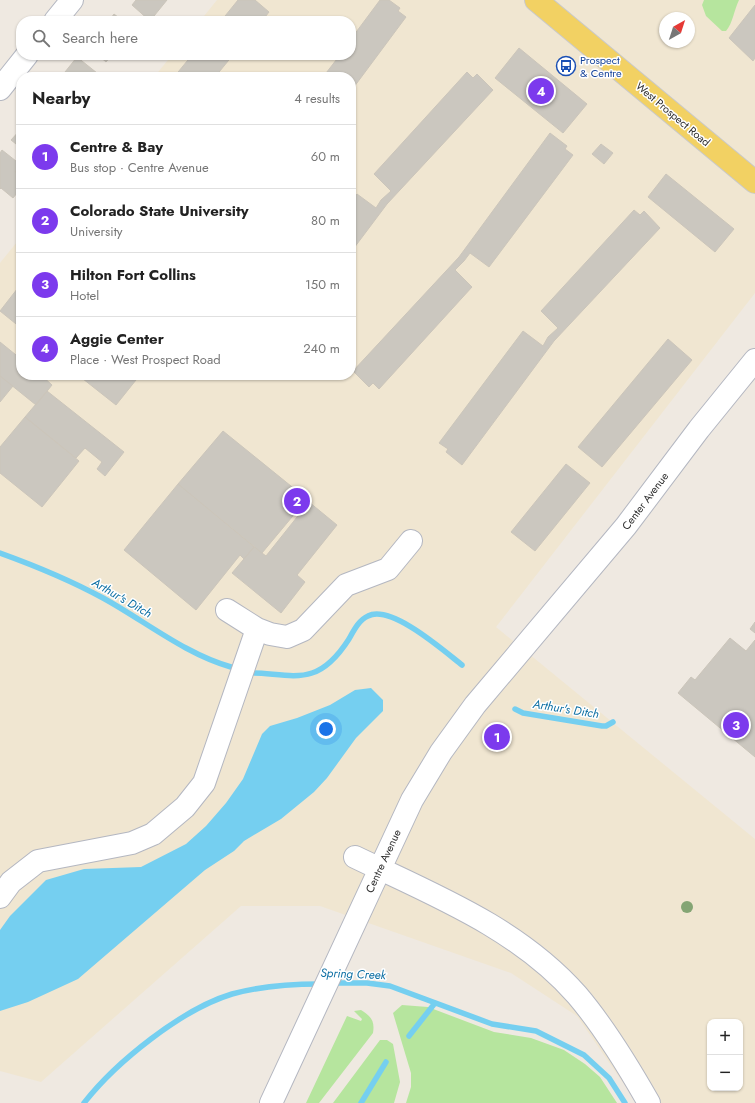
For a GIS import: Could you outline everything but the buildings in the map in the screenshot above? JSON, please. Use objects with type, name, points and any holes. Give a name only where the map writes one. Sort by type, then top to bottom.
[{"type":"main road","name":"West Prospect Road","points":[[536,0],[755,182]]},
{"type":"street","points":[[59,16],[72,0]]},
{"type":"street","points":[[0,89],[23,60]]},
{"type":"street","name":"Center Avenue","points":[[530,639],[626,526],[699,429],[755,360]]},
{"type":"street","points":[[227,610],[257,629],[270,634],[287,637],[303,630],[346,585],[388,569],[411,541]]},
{"type":"street","points":[[0,897],[11,882],[38,861],[132,843],[153,834],[184,807],[204,783],[257,629]]},
{"type":"street","name":"Centre Avenue","points":[[271,1103],[412,800],[441,752],[476,705],[530,639]]},
{"type":"street","points":[[355,858],[441,897],[497,928],[542,960],[577,995],[602,1027],[626,1063],[649,1103]]},
{"type":"shaded area","points":[[217,0],[755,0],[755,293],[496,627],[755,839],[755,1103],[637,1103],[577,1016],[511,973],[320,906],[241,906],[41,1082],[0,1071],[0,263],[16,243],[16,380],[356,380],[356,72],[158,72],[168,60],[356,60],[356,16],[204,16]]},
{"type":"green space","points":[[704,0],[739,0],[726,31],[722,31],[706,16],[702,5]]},
{"type":"green space","points":[[402,1005],[428,1007],[494,1032],[531,1038],[564,1050],[585,1064],[600,1077],[617,1103],[406,1103],[411,1087],[411,1073],[393,1013]]},
{"type":"green space","points":[[361,1010],[372,1019],[373,1033],[319,1103],[306,1103],[347,1016],[361,1021],[362,1019],[354,1011]]},
{"type":"green space","points":[[380,1040],[387,1040],[393,1044],[400,1082],[394,1103],[333,1103]]},
{"type":"water","points":[[371,688],[383,700],[383,711],[356,738],[327,778],[314,792],[281,819],[244,841],[234,851],[205,870],[78,979],[28,1002],[0,1011],[0,930],[10,916],[46,880],[84,869],[141,867],[186,844],[206,826],[226,803],[243,779],[262,734],[270,726],[297,718],[330,705],[355,690]]},
{"type":"waterway","name":"Arthur's Ditch","points":[[0,553],[40,568],[78,585],[119,607],[181,646],[231,667]]},
{"type":"waterway","name":"Arthur's Ditch","points":[[254,673],[298,676],[318,671],[338,655],[362,620],[368,616],[378,614],[390,617],[417,631],[462,665]]},
{"type":"waterway","name":"Arthur's Ditch","points":[[515,709],[523,713],[602,726],[606,726],[613,722]]},
{"type":"waterway","name":"Spring Creek","points":[[333,983],[367,983],[390,986],[492,1024],[536,1031],[584,1055],[609,1078],[625,1103]]},
{"type":"waterway","name":"Spring Creek","points":[[84,1103],[97,1087],[132,1054],[172,1024],[213,1001],[232,994],[265,987],[320,984]]},
{"type":"waterway","points":[[409,1036],[435,1003]]},
{"type":"waterway","points":[[361,1103],[386,1062]]},
{"type":"place","name":"Prospect & Centre","points":[[566,66]]},
{"type":"place","name":"Aggie Center","points":[[541,91]]},
{"type":"place","name":"Colorado State University","points":[[297,501]]},
{"type":"place","name":"Hilton Fort Collins","points":[[736,725]]},
{"type":"place","name":"Centre & Bay","points":[[497,737]]}]
